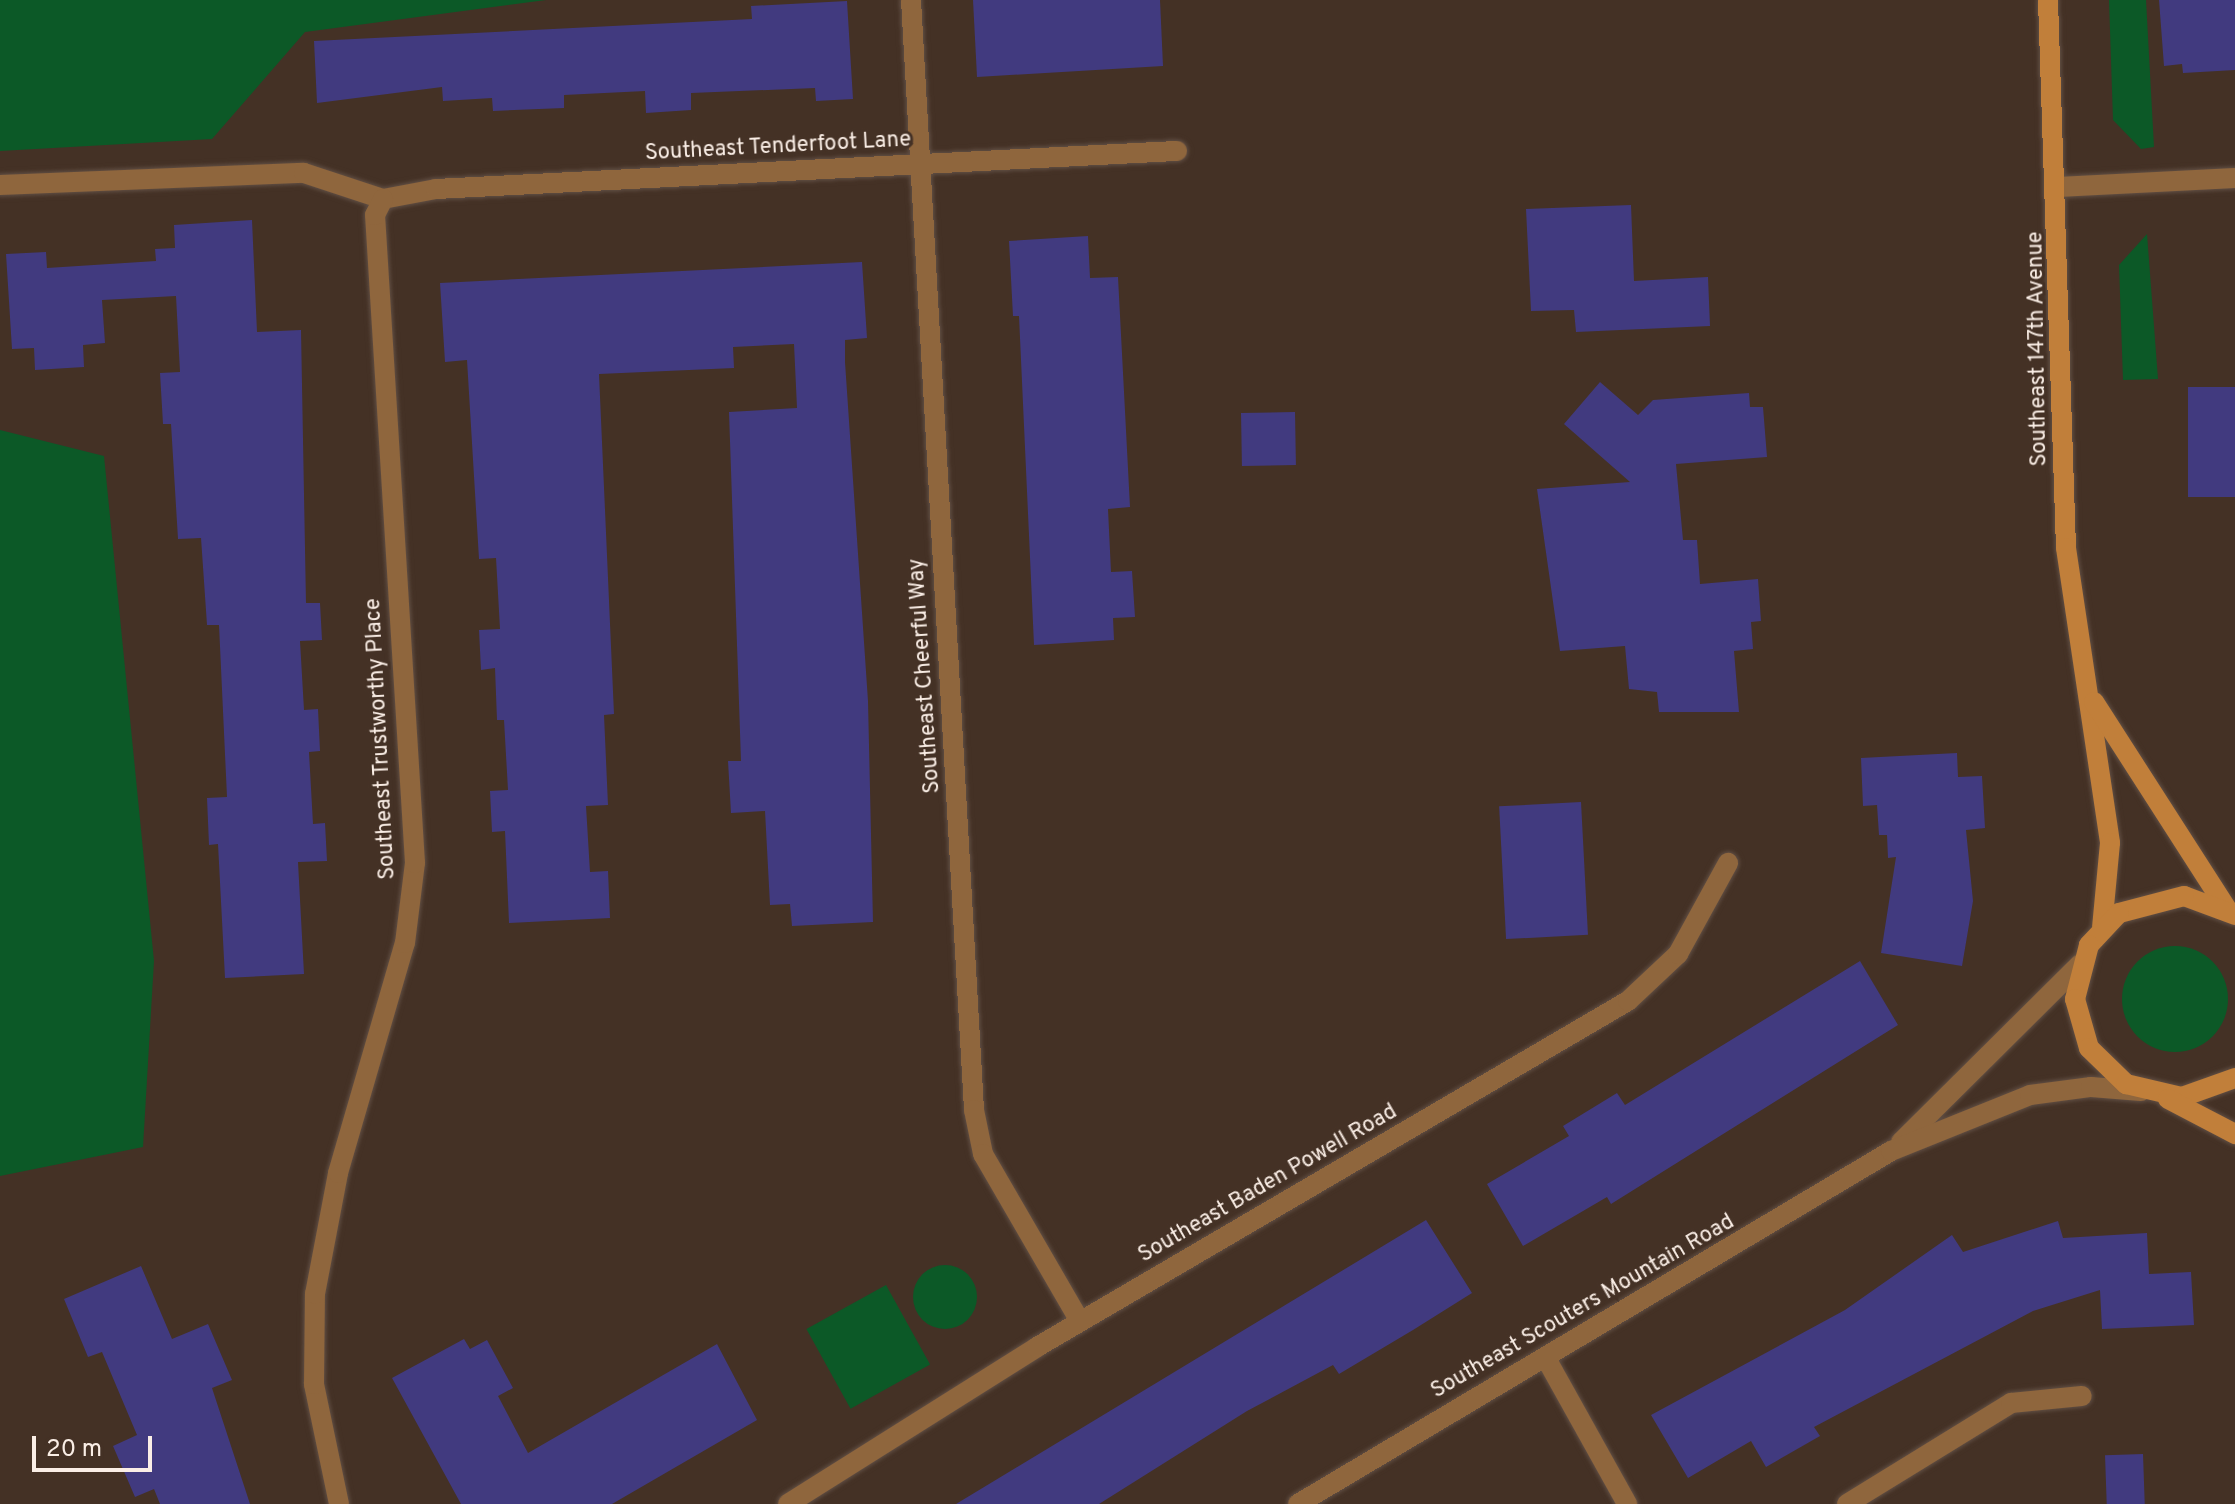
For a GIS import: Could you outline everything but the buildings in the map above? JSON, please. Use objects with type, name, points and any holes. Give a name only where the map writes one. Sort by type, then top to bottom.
[{"type":"main road","name":"Southeast 147th Avenue","points":[[2048,0],[2058,187],[2066,548],[2110,843],[2102,927]]},
{"type":"main road","name":"Southeast 147th Avenue","points":[[2090,695],[2231,912]]},
{"type":"main road","points":[[2231,912],[2161,897],[2102,927],[2080,964],[2075,999],[2085,1040],[2111,1074],[2235,1134]]},
{"type":"main road","points":[[2164,1097],[2199,1094],[2235,1078]]},
{"type":"street","name":"Southeast Cheerful Way","points":[[911,0],[974,1110],[983,1154],[1080,1321]]},
{"type":"street","name":"Southeast Tenderfoot Lane","points":[[383,199],[436,189],[1177,151]]},
{"type":"street","points":[[0,185],[304,173],[383,199]]},
{"type":"street","points":[[2058,187],[2235,178]]},
{"type":"street","name":"Southeast Trustworthy Place","points":[[339,1504],[314,1384],[315,1294],[338,1173],[405,943],[415,863],[375,215],[383,199]]},
{"type":"street","name":"Southeast Baden Powell Road","points":[[788,1504],[1080,1321],[1628,1001],[1678,954],[1728,863]]},
{"type":"street","name":"Southeast Scouters Mountain Road","points":[[1891,1151],[2080,964]]},
{"type":"street","name":"Southeast Scouters Mountain Road","points":[[1298,1504],[1547,1360],[1891,1151],[2030,1095],[2091,1087],[2141,1091]]},
{"type":"street","points":[[1547,1360],[1627,1504]]},
{"type":"street","points":[[1847,1504],[2011,1403],[2082,1396]]},
{"type":"green space","points":[[0,0],[546,0],[305,32],[212,139],[0,151]]},
{"type":"green space","points":[[2109,0],[2146,0],[2154,147],[2141,149],[2113,120]]},
{"type":"green space","points":[[2147,234],[2158,379],[2123,380],[2119,265]]},
{"type":"green space","points":[[0,430],[104,456],[154,961],[143,1147],[0,1176]]},
{"type":"green space","points":[[2175,946],[2195,950],[2212,962],[2224,979],[2228,999],[2224,1019],[2212,1036],[2195,1048],[2175,1052],[2155,1048],[2138,1036],[2126,1019],[2122,999],[2126,979],[2138,962],[2155,950]]},
{"type":"green space","points":[[939,1265],[951,1265],[968,1274],[975,1285],[975,1309],[968,1320],[951,1329],[939,1329],[927,1324],[918,1315],[913,1303],[913,1291],[918,1279],[927,1270]]},
{"type":"green space","points":[[886,1285],[930,1365],[851,1409],[806,1329]]}]
